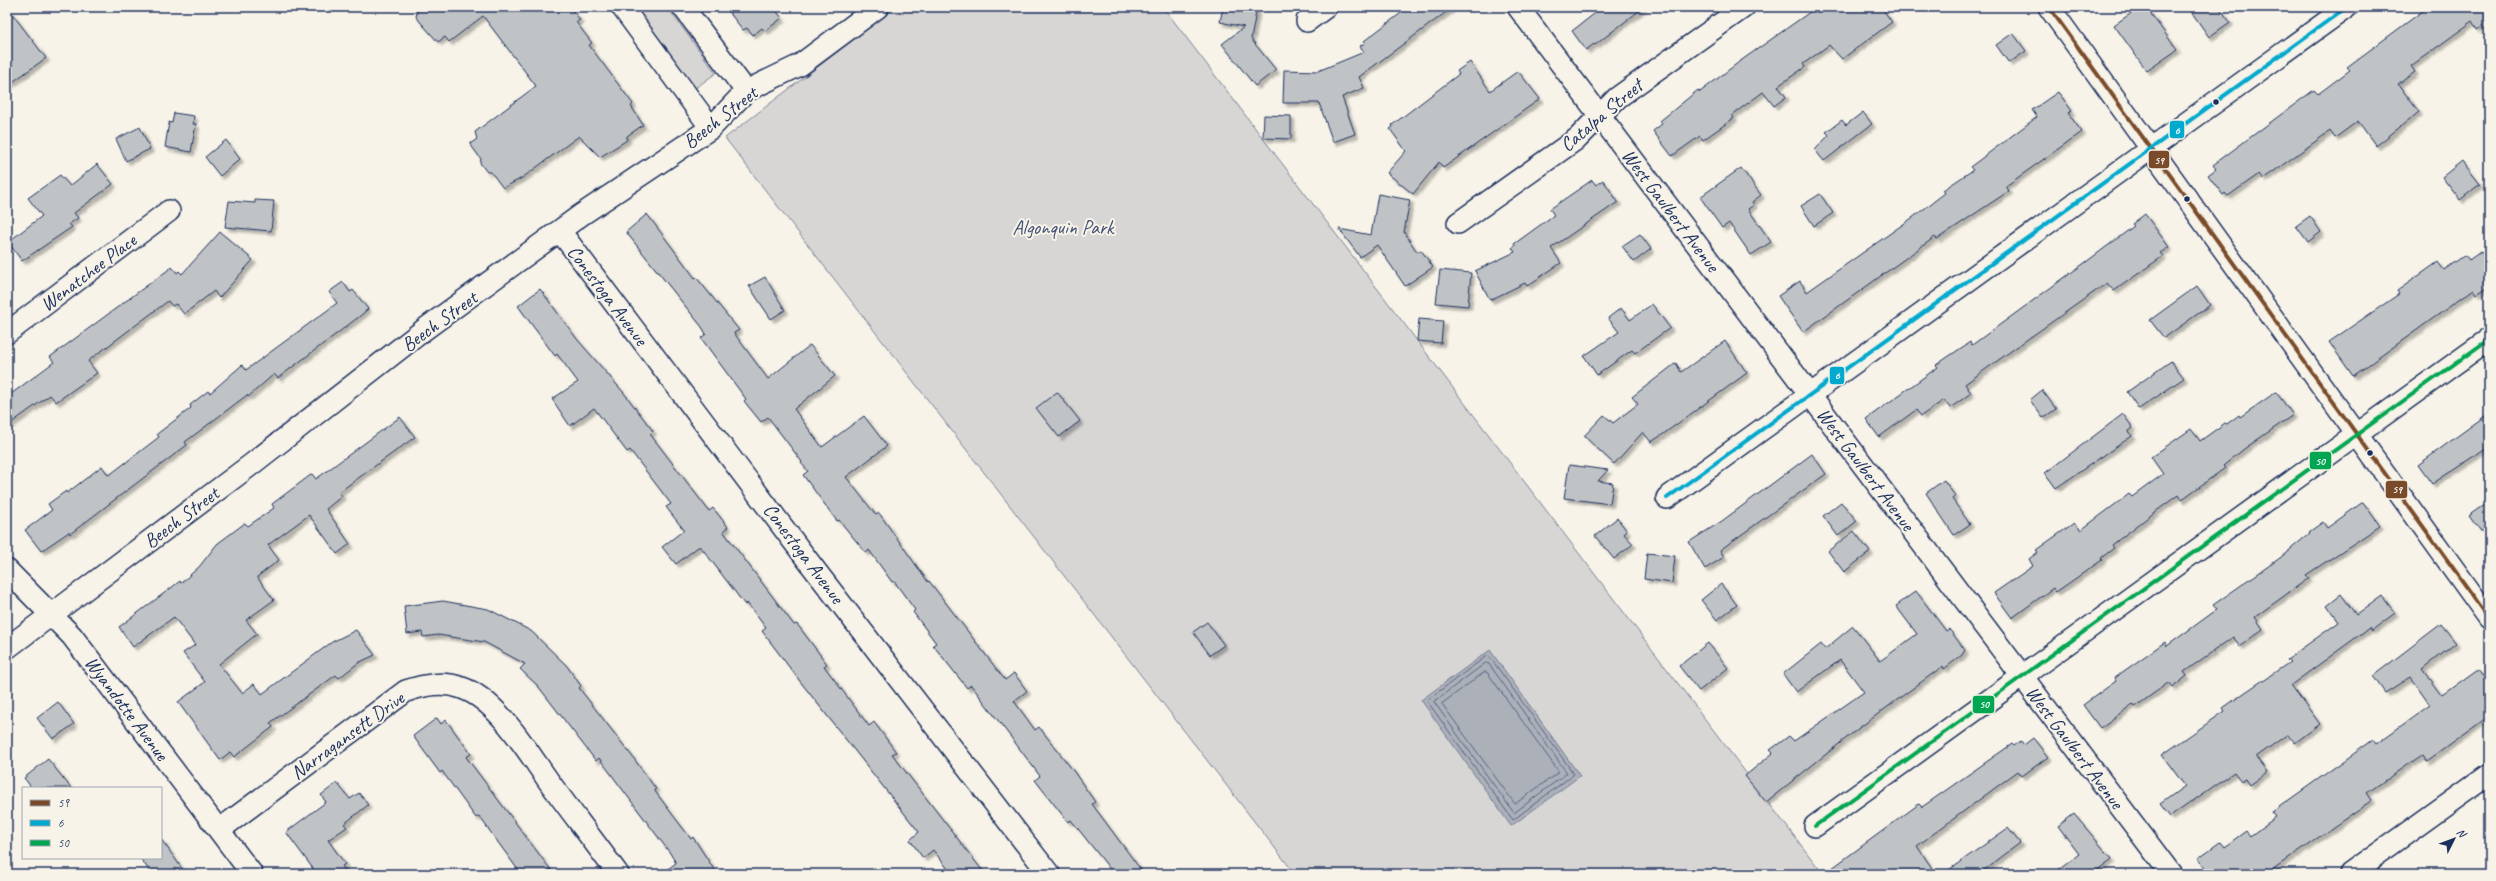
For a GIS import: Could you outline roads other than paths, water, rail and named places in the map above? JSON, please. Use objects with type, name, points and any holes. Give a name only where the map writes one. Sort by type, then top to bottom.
[{"type":"street","points":[[622,7],[711,128]]},
{"type":"street","points":[[683,7],[746,91]]},
{"type":"street","name":"Beech Street","points":[[7,648],[252,464],[425,329],[560,231],[711,128],[746,91],[800,65],[878,7]]},
{"type":"street","points":[[1307,21],[1326,7]]},
{"type":"street","name":"West Gaulbert Avenue","points":[[1518,7],[2171,874]]},
{"type":"street","name":"Catalpa Street","points":[[1458,223],[1578,138],[1617,98],[1744,7]]},
{"type":"street","points":[[2049,7],[2489,618]]},
{"type":"street","points":[[1666,498],[2347,7]]},
{"type":"street","name":"Wenatchee Place","points":[[7,333],[169,211]]},
{"type":"street","name":"Conestoga Avenue","points":[[560,231],[817,572],[1049,874]]},
{"type":"street","points":[[1815,826],[2489,339]]},
{"type":"street","name":"Wyandotte Avenue","points":[[7,570],[72,636],[252,874]]},
{"type":"street","name":"Narragansett Drive","points":[[219,830],[406,691],[420,686],[441,684],[462,688],[477,695],[502,718],[618,874]]},
{"type":"street","points":[[2350,874],[2489,774]]},
{"type":"water","points":[[1490,650],[1580,776],[1511,826],[1421,700]]},
{"type":"park label","name":"Algonquin Park","points":[[1063,227]]}]
